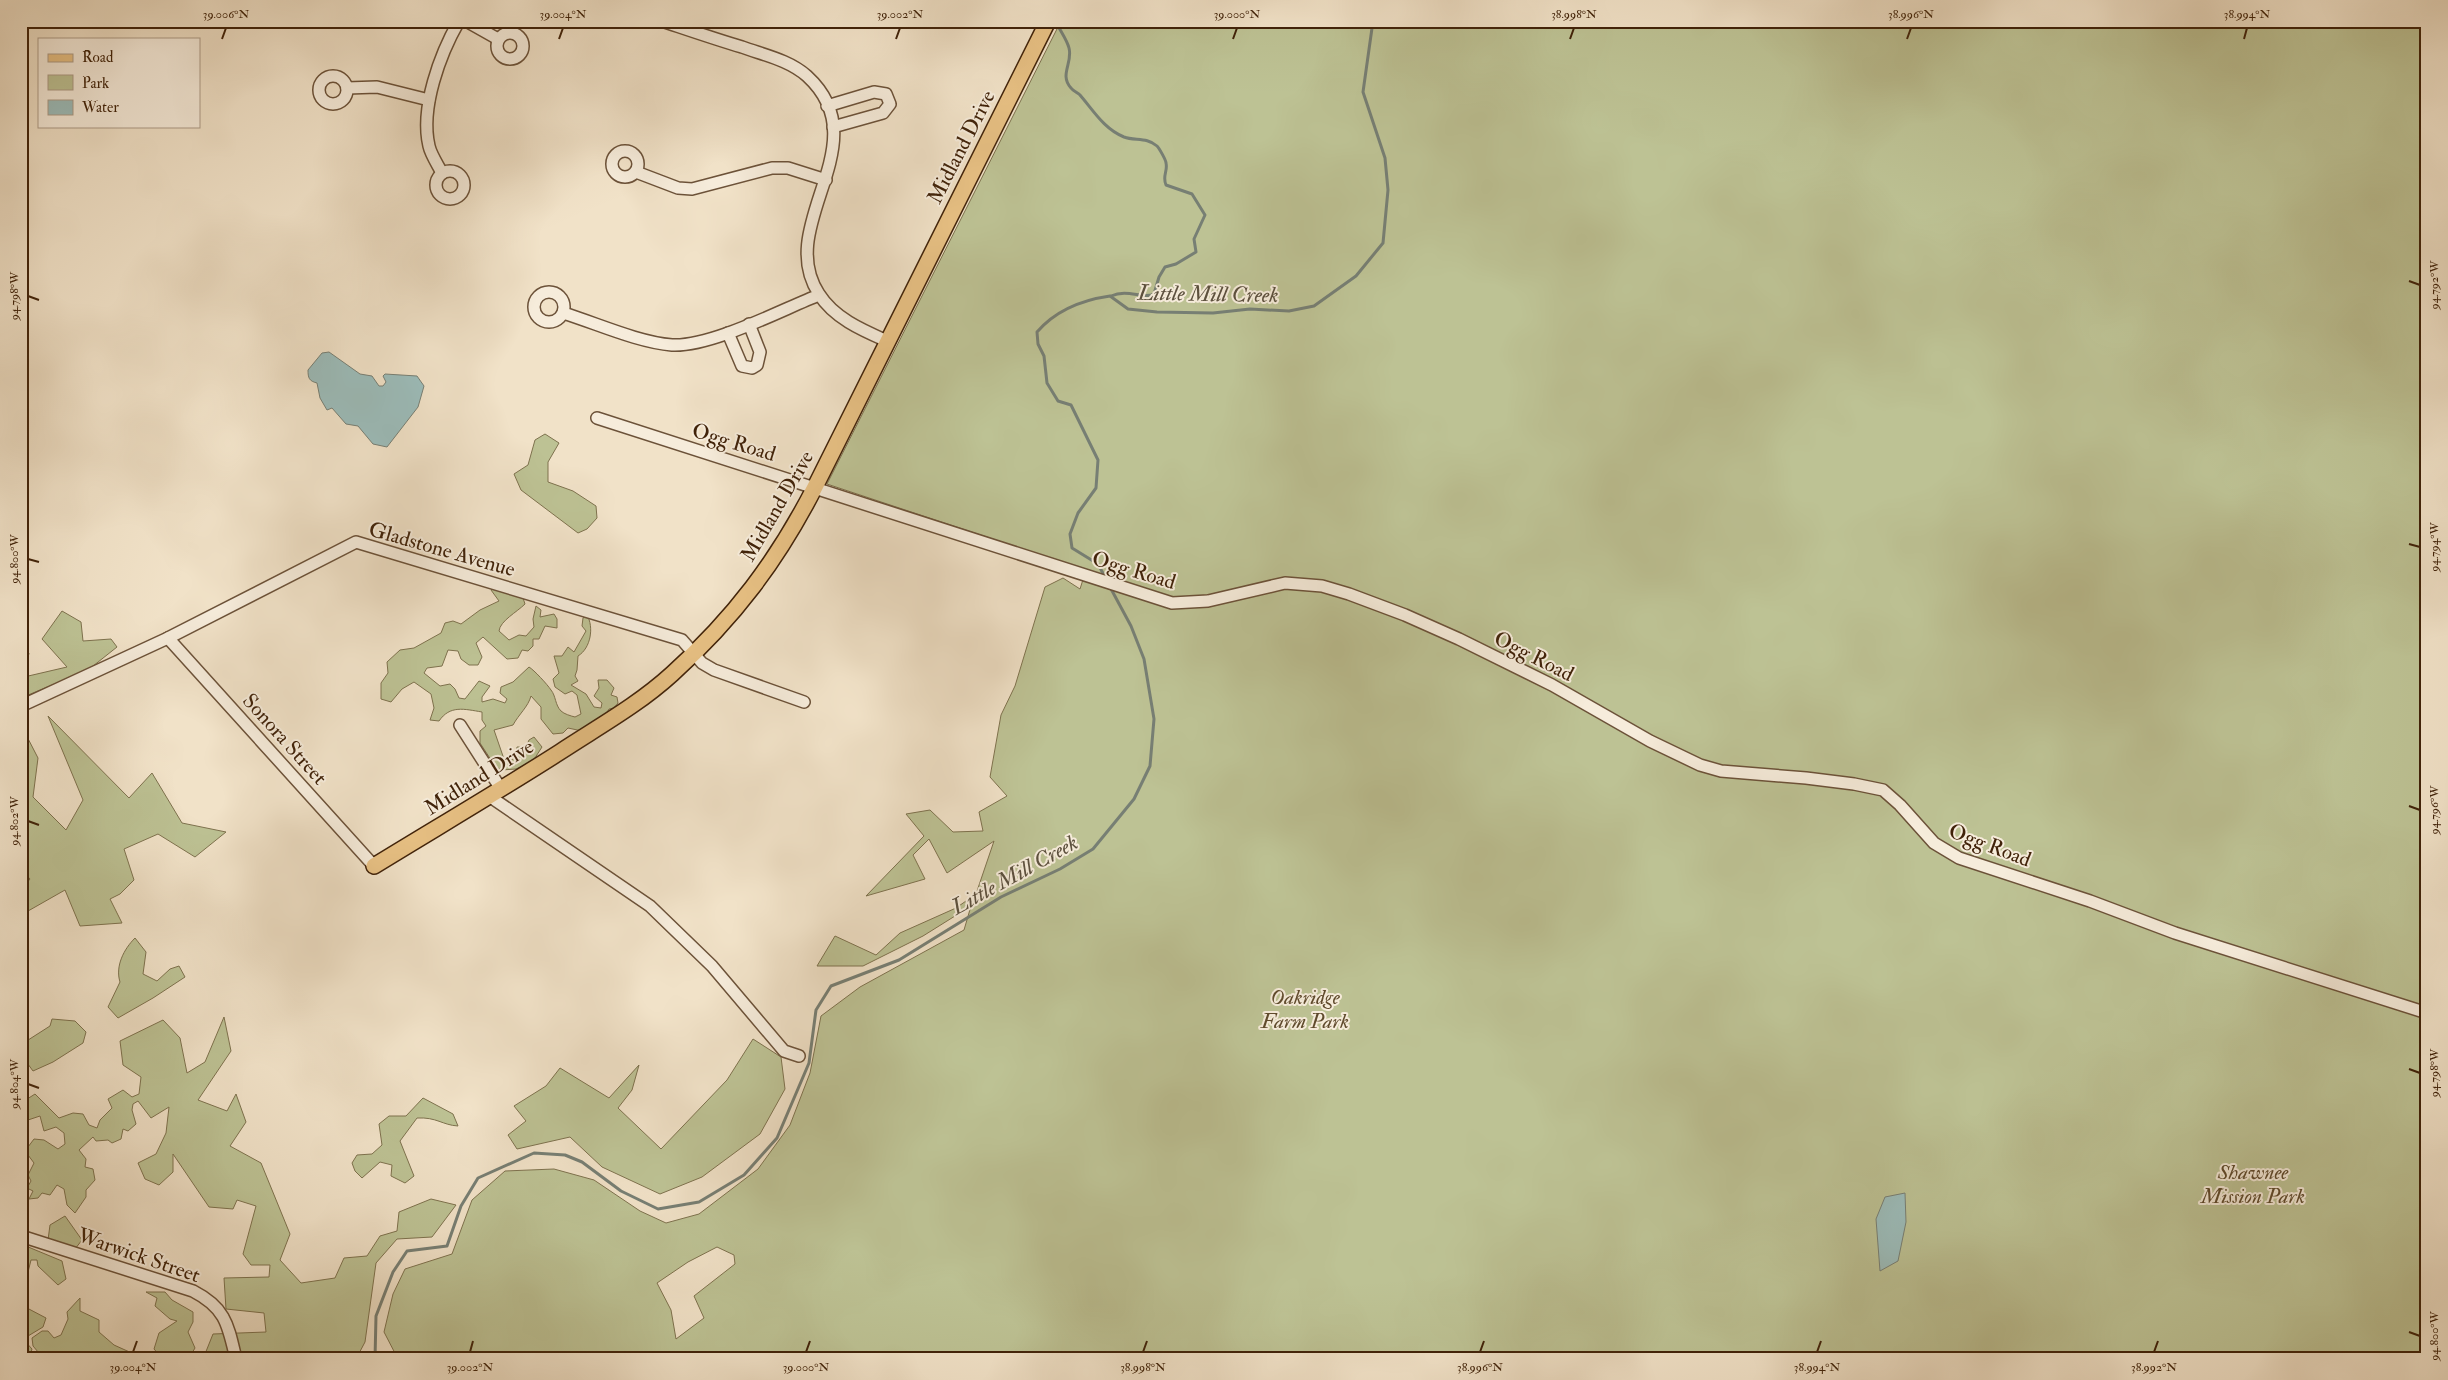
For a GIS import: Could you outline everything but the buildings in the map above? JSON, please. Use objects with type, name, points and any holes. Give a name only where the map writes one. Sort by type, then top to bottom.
[{"type":"main road","name":"Midland Drive","points":[[374,866],[495,793],[629,708],[672,674],[732,614],[782,547],[815,487],[886,341],[1048,21]]},
{"type":"street","points":[[442,173],[430,148],[426,119],[429,100],[450,36],[459,21]]},
{"type":"street","points":[[466,21],[498,39]]},
{"type":"street","points":[[662,21],[778,59],[793,66],[818,87],[827,106],[833,127],[834,146],[826,180],[813,213],[807,250],[810,269],[819,294],[843,319],[886,341]]},
{"type":"street","points":[[347,88],[377,87],[429,100]]},
{"type":"street","points":[[827,106],[874,92],[886,94],[889,98],[890,104],[883,113],[833,127]]},
{"type":"street","points":[[636,172],[678,188],[692,189],[772,168],[788,168],[826,180]]},
{"type":"street","points":[[563,313],[645,339],[672,344],[702,342],[728,333],[819,294]]},
{"type":"street","points":[[728,333],[742,366],[752,368],[757,365],[760,352],[749,324]]},
{"type":"street","name":"Ogg Road","points":[[596,418],[815,487],[1157,599],[1185,604],[1286,584],[1300,583],[1322,586],[1348,594],[1405,615],[1468,644],[1552,685],[1650,741],[1700,765],[1721,771],[1815,779],[1883,790],[1900,804],[1934,843],[1958,858],[2090,901],[2175,934],[2427,1014]]},
{"type":"street","name":"Gladstone Avenue","points":[[21,706],[168,638],[356,542],[682,640],[702,663],[714,670],[804,702]]},
{"type":"street","name":"Sonora Street","points":[[168,638],[374,866]]},
{"type":"street","points":[[460,725],[495,793],[650,906],[712,966],[784,1050],[799,1056]]},
{"type":"street","name":"Warwick Street","points":[[21,1236],[193,1292],[218,1307],[225,1317],[236,1359]]},
{"type":"green space","points":[[1061,21],[2427,21],[2427,1359],[398,1359],[384,1332],[393,1294],[405,1269],[452,1254],[472,1200],[505,1171],[554,1169],[594,1180],[640,1211],[666,1223],[699,1214],[758,1169],[790,1125],[810,1073],[821,1016],[860,987],[964,930],[971,906],[923,936],[863,966],[817,966],[835,936],[876,955],[900,933],[956,908],[976,894],[994,841],[947,873],[929,839],[913,855],[925,879],[866,896],[924,836],[906,814],[930,810],[953,832],[983,831],[979,812],[1007,796],[990,777],[1001,715],[1015,686],[1045,587],[1063,578],[1080,589],[1086,570],[827,484]],"holes":[[[717,1247],[734,1255],[735,1264],[694,1296],[704,1318],[676,1339],[671,1310],[657,1283],[688,1262]]]},
{"type":"green space","points":[[545,434],[559,443],[548,462],[548,482],[573,491],[596,506],[597,518],[587,529],[578,533],[521,490],[514,474],[528,465],[535,440]]},
{"type":"green space","points":[[495,586],[522,595],[525,604],[500,627],[499,631],[509,640],[519,635],[526,636],[534,627],[533,619],[536,606],[541,610],[540,617],[554,614],[557,619],[557,628],[545,626],[539,639],[533,639],[533,646],[528,651],[522,650],[518,658],[507,659],[483,637],[476,643],[482,657],[478,665],[469,665],[461,659],[458,651],[448,650],[442,666],[427,668],[424,673],[440,686],[450,684],[455,689],[459,698],[465,699],[479,681],[490,686],[482,697],[482,702],[493,699],[505,703],[507,699],[500,693],[501,687],[513,682],[529,667],[551,690],[561,711],[575,717],[581,714],[577,695],[572,691],[565,694],[555,687],[553,679],[559,673],[554,656],[562,656],[568,647],[574,652],[586,631],[582,626],[583,618],[587,615],[591,631],[590,637],[586,648],[578,656],[575,676],[578,681],[571,685],[586,694],[594,707],[601,708],[602,703],[594,696],[599,688],[598,680],[607,680],[614,688],[611,695],[617,697],[618,703],[614,708],[609,709],[602,720],[582,731],[568,728],[563,733],[553,734],[541,719],[541,707],[531,696],[528,704],[513,725],[494,730],[505,762],[516,758],[517,747],[526,747],[529,740],[534,737],[542,747],[533,761],[516,769],[501,770],[495,766],[480,743],[480,731],[486,726],[482,720],[482,712],[458,709],[448,712],[439,721],[430,720],[434,708],[431,694],[414,682],[402,689],[391,702],[381,699],[381,683],[388,673],[387,662],[400,650],[414,648],[441,633],[445,623],[453,621],[461,624],[480,610],[499,601],[491,590]]},
{"type":"green space","points":[[62,611],[81,622],[83,641],[111,639],[117,647],[88,670],[21,698],[21,649],[29,653],[24,677],[67,667],[42,639]]},
{"type":"green space","points":[[48,716],[129,798],[152,773],[182,823],[226,832],[195,857],[158,834],[124,849],[134,880],[120,894],[110,899],[122,923],[80,926],[65,890],[21,915],[21,890],[30,879],[21,869],[21,725],[38,758],[33,797],[66,830],[83,800]]},
{"type":"green space","points":[[135,938],[146,952],[143,974],[157,981],[170,969],[179,966],[185,977],[118,1018],[108,1007],[120,982],[119,970],[122,958],[127,947]]},
{"type":"green space","points":[[224,1017],[231,1051],[198,1100],[227,1111],[236,1094],[246,1122],[230,1146],[261,1163],[290,1234],[280,1260],[301,1283],[335,1278],[344,1258],[367,1256],[380,1236],[397,1231],[399,1212],[431,1199],[456,1205],[432,1237],[397,1239],[376,1263],[365,1342],[356,1359],[203,1359],[213,1334],[266,1332],[264,1313],[226,1309],[224,1278],[269,1277],[270,1265],[251,1265],[243,1254],[256,1206],[237,1200],[233,1209],[209,1207],[173,1154],[173,1172],[159,1185],[145,1179],[138,1163],[156,1154],[166,1133],[169,1107],[151,1118],[138,1101],[133,1104],[132,1110],[136,1124],[128,1131],[123,1129],[121,1139],[112,1143],[108,1140],[96,1141],[93,1137],[79,1150],[86,1159],[85,1167],[93,1169],[95,1180],[86,1190],[86,1197],[75,1213],[67,1205],[64,1189],[57,1185],[50,1195],[42,1193],[38,1198],[29,1199],[33,1191],[27,1188],[31,1181],[28,1175],[34,1163],[25,1151],[34,1139],[44,1140],[58,1149],[65,1144],[64,1133],[56,1127],[44,1131],[40,1116],[25,1121],[21,1127],[21,1103],[35,1094],[59,1118],[73,1113],[83,1114],[89,1125],[97,1128],[100,1120],[112,1108],[108,1099],[123,1090],[132,1097],[139,1094],[141,1077],[123,1065],[120,1041],[163,1020],[180,1038],[187,1073],[205,1062]]},
{"type":"green space","points":[[52,1019],[75,1021],[86,1032],[83,1043],[53,1062],[33,1071],[22,1056],[25,1042],[50,1026]]},
{"type":"green space","points":[[753,1039],[781,1057],[785,1089],[760,1134],[702,1177],[660,1194],[602,1167],[570,1137],[517,1149],[508,1135],[526,1121],[514,1106],[546,1086],[560,1068],[609,1098],[639,1065],[632,1090],[618,1108],[661,1149],[727,1080]]},
{"type":"green space","points":[[423,1098],[453,1114],[458,1126],[430,1119],[417,1118],[400,1141],[414,1176],[405,1183],[391,1176],[392,1165],[380,1162],[362,1178],[355,1171],[352,1163],[357,1155],[372,1154],[382,1145],[379,1124],[389,1116],[406,1116]]},
{"type":"green space","points":[[65,1216],[82,1240],[75,1249],[48,1240],[50,1225]]},
{"type":"green space","points":[[21,1244],[62,1261],[66,1279],[58,1285],[38,1266],[37,1260],[31,1260],[28,1272],[21,1271]]},
{"type":"green space","points":[[146,1292],[165,1292],[172,1300],[193,1312],[193,1322],[188,1332],[195,1348],[192,1353],[177,1352],[173,1358],[161,1357],[154,1349],[159,1333],[177,1321],[170,1319],[155,1306],[157,1298]]},
{"type":"green space","points":[[80,1298],[80,1311],[99,1320],[99,1332],[114,1345],[145,1359],[44,1359],[33,1346],[32,1338],[42,1331],[48,1331],[54,1338],[61,1335],[68,1319],[67,1312]]},
{"type":"green space","points":[[27,1308],[46,1318],[43,1327],[23,1339],[32,1349],[29,1359],[21,1359],[21,1313]]},
{"type":"water","points":[[329,352],[360,374],[372,376],[379,386],[383,386],[386,382],[383,376],[385,374],[417,376],[424,386],[418,407],[387,447],[373,444],[358,426],[346,424],[332,408],[327,410],[320,398],[317,383],[310,379],[308,370],[322,353]]},
{"type":"water","points":[[1905,1193],[1906,1222],[1898,1261],[1880,1271],[1876,1219],[1885,1197]]},
{"type":"waterway","name":"Little Mill Creek","points":[[1106,579],[1098,564],[1072,548],[1070,534],[1078,513],[1096,488],[1098,460],[1071,405],[1058,401],[1047,383],[1044,356],[1038,344],[1037,332],[1044,324],[1070,307],[1089,300],[1110,296],[1128,309],[1157,312],[1213,313],[1250,309],[1289,311],[1314,306],[1356,276],[1383,243],[1388,190],[1385,158],[1363,92],[1373,21]]},
{"type":"waterway","points":[[1057,24],[1069,48],[1066,78],[1071,88],[1117,134],[1128,138],[1149,141],[1157,146],[1166,161],[1166,185],[1192,194],[1205,215],[1194,239],[1196,252],[1176,264],[1165,267],[1159,277],[1154,294],[1145,296],[1123,293],[1111,296]]},
{"type":"waterway","name":"Little Mill Creek","points":[[375,1359],[376,1316],[393,1272],[407,1251],[447,1246],[461,1206],[478,1178],[534,1153],[565,1155],[582,1162],[621,1191],[658,1209],[699,1202],[744,1175],[777,1138],[809,1063],[816,1010],[831,986],[899,960],[1001,897],[1060,869],[1093,849],[1134,799],[1150,766],[1154,719],[1144,659],[1131,626],[1110,587]]},
{"type":"park label","name":"Oakridge Farm Park","points":[[1305,1009]]},
{"type":"park label","name":"Shawnee Mission Park","points":[[2253,1184]]}]
